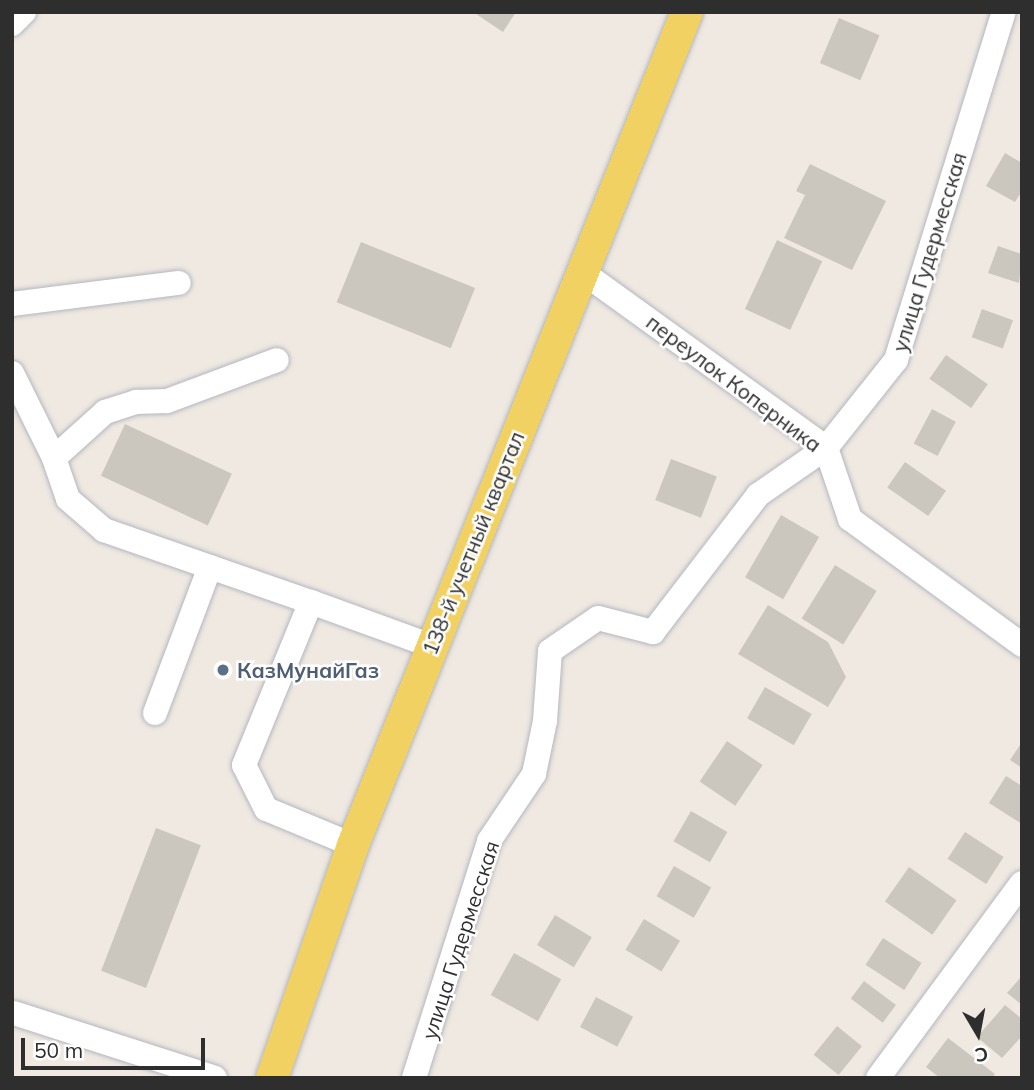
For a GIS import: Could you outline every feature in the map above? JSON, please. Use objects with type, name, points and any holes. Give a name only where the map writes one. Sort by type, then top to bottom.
[{"type":"main road","name":"138-й учетный квартал","points":[[272,1078],[354,845],[581,271],[625,171],[687,12]]},
{"type":"street","points":[[12,24],[23,12]]},
{"type":"street","name":"улица Гудермесская","points":[[414,1078],[489,841],[534,774],[545,721],[550,651],[598,618],[653,632],[758,495],[826,449],[896,360],[1003,12]]},
{"type":"street","name":"переулок Коперника","points":[[581,271],[826,449],[850,519],[1022,645]]},
{"type":"street","points":[[12,304],[179,283]]},
{"type":"street","points":[[54,458],[106,412],[136,402],[167,401],[277,360]]},
{"type":"street","points":[[12,373],[54,458],[68,499],[104,530],[432,646]]},
{"type":"street","points":[[155,713],[210,567]]},
{"type":"street","points":[[311,602],[244,765],[266,809],[354,845]]},
{"type":"street","points":[[878,1078],[938,992],[1022,883]]},
{"type":"street","points":[[14,1013],[215,1078]]},
{"type":"building","points":[[473,12],[516,12],[503,32]]},
{"type":"building","points":[[839,18],[880,35],[860,80],[820,63]]},
{"type":"building","points":[[1005,153],[1022,163],[1022,191],[1015,202],[986,186]]},
{"type":"building","points":[[810,164],[886,201],[852,270],[784,238],[805,195],[796,191]]},
{"type":"building","points":[[777,240],[822,261],[790,330],[745,309]]},
{"type":"building","points":[[361,242],[475,288],[451,348],[337,302]]},
{"type":"building","points":[[998,246],[1022,254],[1019,283],[988,273]]},
{"type":"building","points":[[982,309],[1013,320],[1003,348],[972,337]]},
{"type":"building","points":[[946,355],[988,384],[971,408],[929,379]]},
{"type":"building","points":[[932,409],[956,422],[938,456],[914,443]]},
{"type":"building","points":[[125,424],[232,474],[208,526],[101,476]]},
{"type":"building","points":[[671,459],[717,477],[701,518],[655,500]]},
{"type":"building","points":[[905,462],[946,491],[928,516],[887,487]]},
{"type":"building","points":[[781,515],[819,537],[783,599],[745,577]]},
{"type":"building","points":[[835,565],[877,591],[843,644],[802,618]]},
{"type":"building","points":[[768,605],[828,642],[846,677],[828,707],[738,654]]},
{"type":"building","points":[[765,687],[812,714],[794,745],[747,718]]},
{"type":"building","points":[[727,741],[763,765],[735,806],[700,782]]},
{"type":"building","points":[[1022,742],[1022,768],[1010,760]]},
{"type":"building","points":[[1006,776],[1022,786],[1022,824],[989,803]]},
{"type":"building","points":[[691,811],[727,832],[710,862],[674,841]]},
{"type":"building","points":[[156,828],[201,845],[146,988],[101,971]]},
{"type":"building","points":[[965,832],[1004,857],[986,884],[948,859]]},
{"type":"building","points":[[674,866],[711,887],[694,918],[656,896]]},
{"type":"building","points":[[909,867],[957,900],[932,935],[885,901]]},
{"type":"building","points":[[555,915],[592,937],[574,967],[537,945]]},
{"type":"building","points":[[644,919],[680,941],[661,971],[625,950]]},
{"type":"building","points":[[883,938],[922,963],[904,990],[866,965]]},
{"type":"building","points":[[514,953],[561,979],[538,1021],[491,995]]},
{"type":"building","points":[[1022,976],[1022,1005],[1007,993]]},
{"type":"building","points":[[864,981],[896,1005],[883,1023],[851,999]]},
{"type":"building","points":[[596,997],[633,1017],[617,1047],[580,1027]]},
{"type":"building","points":[[1005,1005],[1022,1019],[1022,1036],[1002,1058],[977,1037]]},
{"type":"building","points":[[837,1026],[862,1046],[839,1075],[814,1055]]},
{"type":"building","points":[[948,1038],[995,1074],[992,1078],[940,1078],[926,1067]]},
{"type":"place","name":"КазМунайГаз","points":[[223,670]]}]
